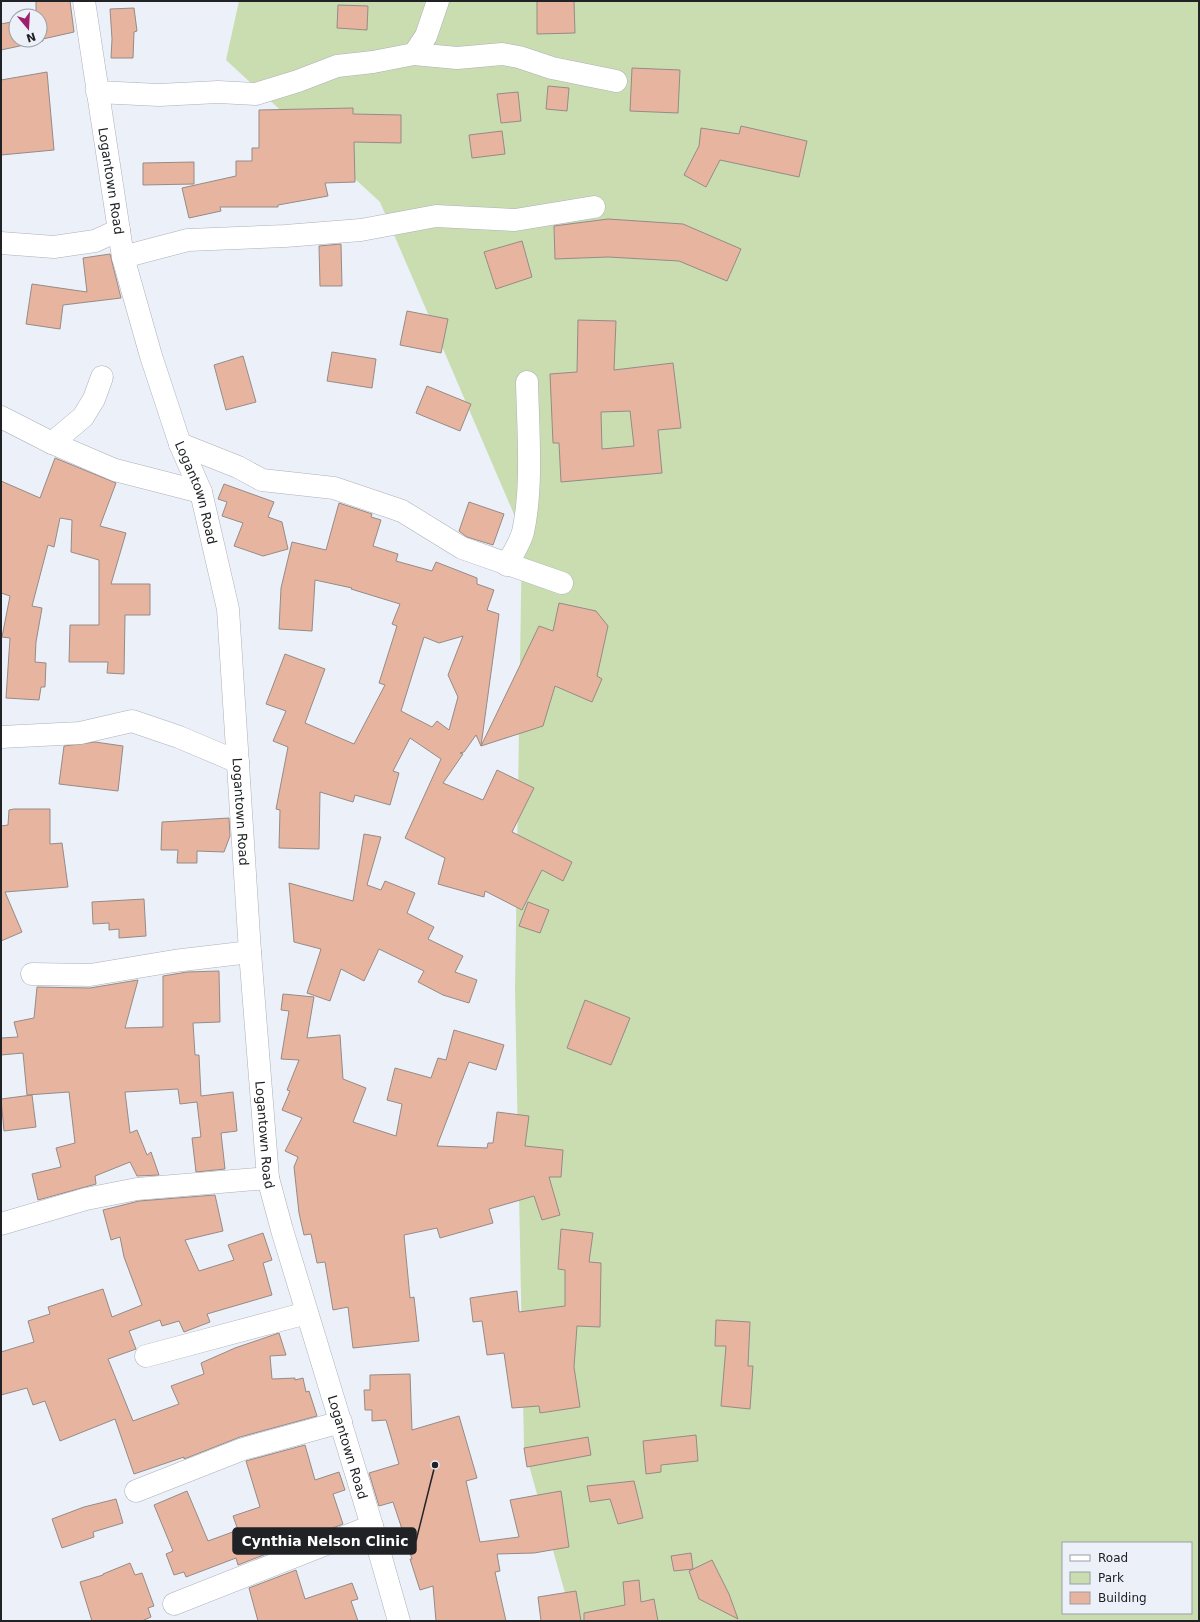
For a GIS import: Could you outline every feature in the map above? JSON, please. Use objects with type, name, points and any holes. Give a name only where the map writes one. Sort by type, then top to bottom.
[{"type":"street","name":"Logantown Road","points":[[84,1],[123,257],[151,356],[180,444],[201,492],[228,609],[250,952],[268,1178],[282,1230],[341,1422],[399,1621]]},
{"type":"street","points":[[414,54],[426,36],[438,1]]},
{"type":"street","points":[[97,92],[159,95],[218,92],[256,94],[298,81],[337,66],[373,62],[414,54],[457,58],[502,54],[519,57],[552,68],[616,81]]},
{"type":"street","points":[[123,257],[188,240],[285,236],[361,230],[436,216],[515,220],[594,207]]},
{"type":"street","points":[[1,243],[54,248],[95,241],[119,230]]},
{"type":"street","points":[[52,443],[83,417],[94,400],[102,377]]},
{"type":"street","points":[[507,565],[522,533],[526,504],[529,468],[527,382]]},
{"type":"street","points":[[1,418],[52,443],[115,470],[201,492]]},
{"type":"street","points":[[180,444],[238,467],[262,480],[334,488],[402,511],[462,548],[562,584]]},
{"type":"street","points":[[1,737],[80,733],[132,721],[179,737],[238,762]]},
{"type":"street","points":[[32,974],[90,975],[174,961],[250,952]]},
{"type":"street","points":[[1,1224],[86,1199],[137,1189],[268,1178]]},
{"type":"street","points":[[146,1356],[307,1313]]},
{"type":"street","points":[[136,1491],[243,1449],[341,1422]]},
{"type":"street","points":[[174,1604],[372,1526]]},
{"type":"green space","points":[[239,1],[1199,1],[1199,1621],[573,1621],[524,1448],[515,990],[522,533],[380,202],[226,60]]},
{"type":"building","points":[[36,1],[70,1],[74,32],[48,38],[48,8],[36,8]]},
{"type":"building","points":[[537,1],[574,1],[575,33],[537,34]]},
{"type":"building","points":[[338,5],[368,6],[367,30],[337,28]]},
{"type":"building","points":[[134,8],[137,31],[134,32],[133,58],[111,58],[112,39],[110,9]]},
{"type":"building","points":[[8,23],[8,48],[10,48],[1,50],[1,24]]},
{"type":"building","points":[[632,68],[680,70],[678,113],[630,111]]},
{"type":"building","points":[[47,72],[54,150],[1,155],[1,80]]},
{"type":"building","points":[[548,86],[569,88],[567,111],[546,109]]},
{"type":"building","points":[[518,92],[521,121],[501,123],[497,94]]},
{"type":"building","points":[[353,108],[353,114],[401,115],[401,143],[354,142],[355,182],[325,183],[328,196],[278,205],[278,207],[220,207],[221,211],[189,218],[182,188],[236,176],[236,161],[252,161],[252,148],[259,148],[259,110]]},
{"type":"building","points":[[741,126],[807,141],[799,177],[720,160],[706,187],[684,175],[699,146],[701,128],[739,134]]},
{"type":"building","points":[[502,131],[505,154],[472,158],[469,135]]},
{"type":"building","points":[[194,162],[194,184],[143,185],[143,163]]},
{"type":"building","points":[[608,219],[683,224],[741,249],[727,281],[679,261],[608,257],[555,259],[554,226]]},
{"type":"building","points":[[522,241],[532,277],[496,289],[484,252]]},
{"type":"building","points":[[341,244],[342,286],[320,286],[319,246]]},
{"type":"building","points":[[110,254],[121,298],[63,305],[60,329],[26,324],[32,284],[87,292],[83,258]]},
{"type":"building","points":[[407,311],[448,319],[441,353],[400,345]]},
{"type":"building","points":[[578,320],[616,321],[614,370],[673,363],[681,428],[658,430],[662,473],[561,482],[559,443],[553,443],[550,374],[577,372]],"holes":[[[630,411],[634,446],[602,449],[601,412]]]},
{"type":"building","points":[[332,352],[376,359],[372,388],[327,381]]},
{"type":"building","points":[[243,356],[256,402],[226,410],[214,365]]},
{"type":"building","points":[[427,386],[471,404],[460,431],[416,413]]},
{"type":"building","points":[[55,458],[116,483],[100,526],[126,533],[111,584],[150,584],[150,615],[125,615],[124,674],[107,673],[108,662],[69,662],[70,625],[99,625],[99,560],[71,552],[72,520],[60,518],[54,547],[48,545],[32,606],[42,608],[36,642],[35,662],[46,663],[45,687],[41,687],[39,700],[6,698],[10,638],[2,637],[10,596],[1,593],[1,481],[40,498]]},
{"type":"building","points":[[224,484],[274,502],[268,517],[282,522],[288,549],[263,556],[234,546],[243,523],[222,516],[227,502],[218,499]]},
{"type":"building","points":[[469,502],[504,514],[493,545],[467,537],[459,531]]},
{"type":"building","points":[[339,503],[372,514],[371,517],[381,520],[373,546],[398,554],[396,561],[432,571],[436,562],[477,578],[477,584],[494,590],[487,610],[499,614],[481,746],[476,735],[464,752],[460,753],[463,754],[443,783],[483,800],[497,770],[534,788],[512,832],[572,862],[563,881],[542,870],[522,910],[485,891],[484,897],[438,884],[445,858],[405,838],[441,759],[410,738],[393,771],[399,773],[390,805],[355,795],[353,802],[320,792],[319,849],[279,848],[280,810],[276,809],[288,747],[273,741],[286,711],[266,704],[285,654],[325,669],[305,723],[354,744],[385,685],[379,683],[397,626],[392,624],[400,604],[351,589],[352,588],[315,580],[312,631],[279,629],[281,588],[292,542],[326,550]],"holes":[[[463,636],[448,675],[458,697],[449,730],[437,721],[432,727],[401,711],[424,637],[439,643]]]},
{"type":"building","points":[[559,603],[596,611],[608,626],[597,676],[602,679],[592,702],[555,686],[543,726],[481,746],[539,626],[553,631]]},
{"type":"building","points":[[95,742],[123,746],[118,791],[59,784],[64,746]]},
{"type":"building","points":[[50,809],[50,844],[62,843],[68,887],[5,892],[22,932],[1,941],[1,826],[8,825],[9,810]]},
{"type":"building","points":[[229,818],[230,836],[224,852],[197,851],[197,863],[177,863],[178,850],[161,850],[162,822]]},
{"type":"building","points":[[364,834],[381,837],[367,885],[381,890],[385,881],[415,893],[407,913],[434,927],[428,939],[463,956],[455,972],[477,980],[469,1003],[443,995],[418,982],[424,971],[379,949],[364,981],[341,969],[330,1001],[307,993],[321,949],[294,942],[289,883],[353,901]]},
{"type":"building","points":[[144,899],[146,936],[119,938],[119,929],[109,930],[109,923],[93,924],[92,902]]},
{"type":"building","points":[[528,902],[549,910],[540,933],[519,926]]},
{"type":"building","points":[[219,971],[220,1022],[193,1023],[195,1055],[199,1055],[201,1096],[233,1092],[237,1131],[221,1133],[225,1169],[196,1172],[192,1138],[201,1137],[197,1102],[180,1104],[178,1089],[125,1092],[130,1133],[137,1130],[147,1155],[151,1152],[159,1175],[137,1176],[130,1162],[95,1176],[96,1184],[38,1200],[32,1174],[61,1167],[56,1148],[75,1143],[69,1092],[27,1095],[23,1053],[1,1055],[1,1038],[18,1037],[14,1022],[34,1018],[37,987],[90,988],[138,980],[125,1028],[163,1027],[163,976],[187,972]]},
{"type":"building","points":[[283,994],[314,997],[307,1038],[340,1035],[343,1079],[366,1088],[353,1122],[396,1136],[402,1104],[387,1100],[395,1068],[431,1078],[438,1058],[446,1060],[454,1030],[504,1045],[496,1070],[469,1062],[437,1146],[487,1148],[488,1143],[493,1143],[497,1112],[529,1116],[525,1146],[563,1150],[561,1177],[549,1177],[560,1215],[542,1220],[534,1196],[489,1209],[493,1223],[440,1238],[437,1228],[404,1235],[410,1298],[414,1297],[419,1341],[353,1348],[348,1307],[333,1310],[325,1262],[317,1263],[311,1234],[304,1235],[299,1213],[294,1167],[298,1157],[285,1151],[302,1118],[282,1110],[290,1091],[287,1090],[299,1060],[281,1059],[289,1011],[281,1010]]},
{"type":"building","points":[[585,1000],[630,1018],[611,1065],[567,1048]]},
{"type":"building","points":[[32,1095],[36,1127],[4,1131],[1,1099]]},
{"type":"building","points":[[215,1195],[223,1231],[185,1240],[199,1271],[234,1260],[228,1245],[263,1233],[272,1260],[263,1263],[272,1295],[207,1314],[210,1322],[184,1332],[179,1321],[162,1326],[160,1320],[129,1331],[136,1349],[108,1359],[133,1421],[179,1404],[171,1386],[204,1374],[201,1363],[235,1348],[279,1333],[286,1355],[270,1356],[272,1379],[295,1378],[295,1380],[303,1378],[306,1392],[309,1391],[317,1416],[240,1437],[184,1459],[184,1457],[134,1474],[115,1419],[60,1441],[45,1401],[33,1405],[27,1388],[1,1395],[1,1352],[34,1342],[28,1321],[50,1314],[48,1307],[103,1289],[112,1317],[142,1305],[124,1257],[120,1237],[111,1240],[103,1210],[139,1201]]},
{"type":"building","points":[[561,1229],[593,1233],[589,1262],[601,1263],[600,1327],[577,1326],[574,1367],[580,1407],[540,1413],[539,1406],[512,1408],[504,1353],[487,1355],[482,1321],[473,1322],[470,1298],[517,1291],[519,1312],[565,1306],[565,1270],[558,1269]]},
{"type":"building","points":[[716,1320],[750,1322],[748,1366],[753,1366],[750,1409],[721,1406],[726,1346],[715,1346]]},
{"type":"building","points":[[410,1374],[412,1430],[459,1416],[477,1478],[466,1481],[480,1542],[519,1537],[510,1500],[561,1491],[569,1547],[534,1553],[497,1554],[500,1571],[495,1572],[506,1621],[436,1621],[433,1586],[420,1590],[410,1559],[412,1559],[393,1502],[379,1506],[369,1473],[399,1464],[386,1420],[372,1421],[372,1410],[365,1410],[364,1390],[370,1390],[370,1375]]},
{"type":"building","points":[[696,1435],[698,1461],[661,1465],[661,1472],[646,1474],[643,1441]]},
{"type":"building","points":[[588,1437],[591,1455],[527,1467],[524,1448]]},
{"type":"building","points":[[305,1445],[315,1480],[339,1472],[345,1490],[333,1494],[343,1524],[238,1565],[236,1558],[186,1577],[184,1572],[174,1575],[166,1554],[173,1551],[154,1505],[187,1491],[208,1541],[238,1530],[233,1516],[260,1507],[246,1461]]},
{"type":"building","points":[[634,1481],[643,1518],[618,1524],[610,1499],[590,1502],[587,1486]]},
{"type":"building","points":[[116,1499],[123,1523],[93,1532],[94,1537],[62,1548],[52,1519],[84,1507]]},
{"type":"building","points":[[691,1553],[693,1569],[674,1571],[671,1556]]},
{"type":"building","points":[[712,1560],[729,1594],[738,1619],[699,1599],[689,1571]]},
{"type":"building","points":[[130,1563],[135,1575],[142,1573],[154,1606],[148,1608],[151,1617],[142,1621],[92,1621],[80,1582],[103,1575]]},
{"type":"building","points":[[296,1570],[305,1599],[352,1583],[358,1599],[351,1601],[358,1621],[258,1621],[249,1588]]},
{"type":"building","points":[[639,1580],[641,1602],[654,1599],[658,1621],[584,1621],[584,1613],[625,1605],[623,1582]]},
{"type":"building","points":[[576,1591],[581,1621],[541,1621],[538,1597]]},
{"type":"place","name":"Cynthia Nelson Clinic","points":[[435,1465]]}]
